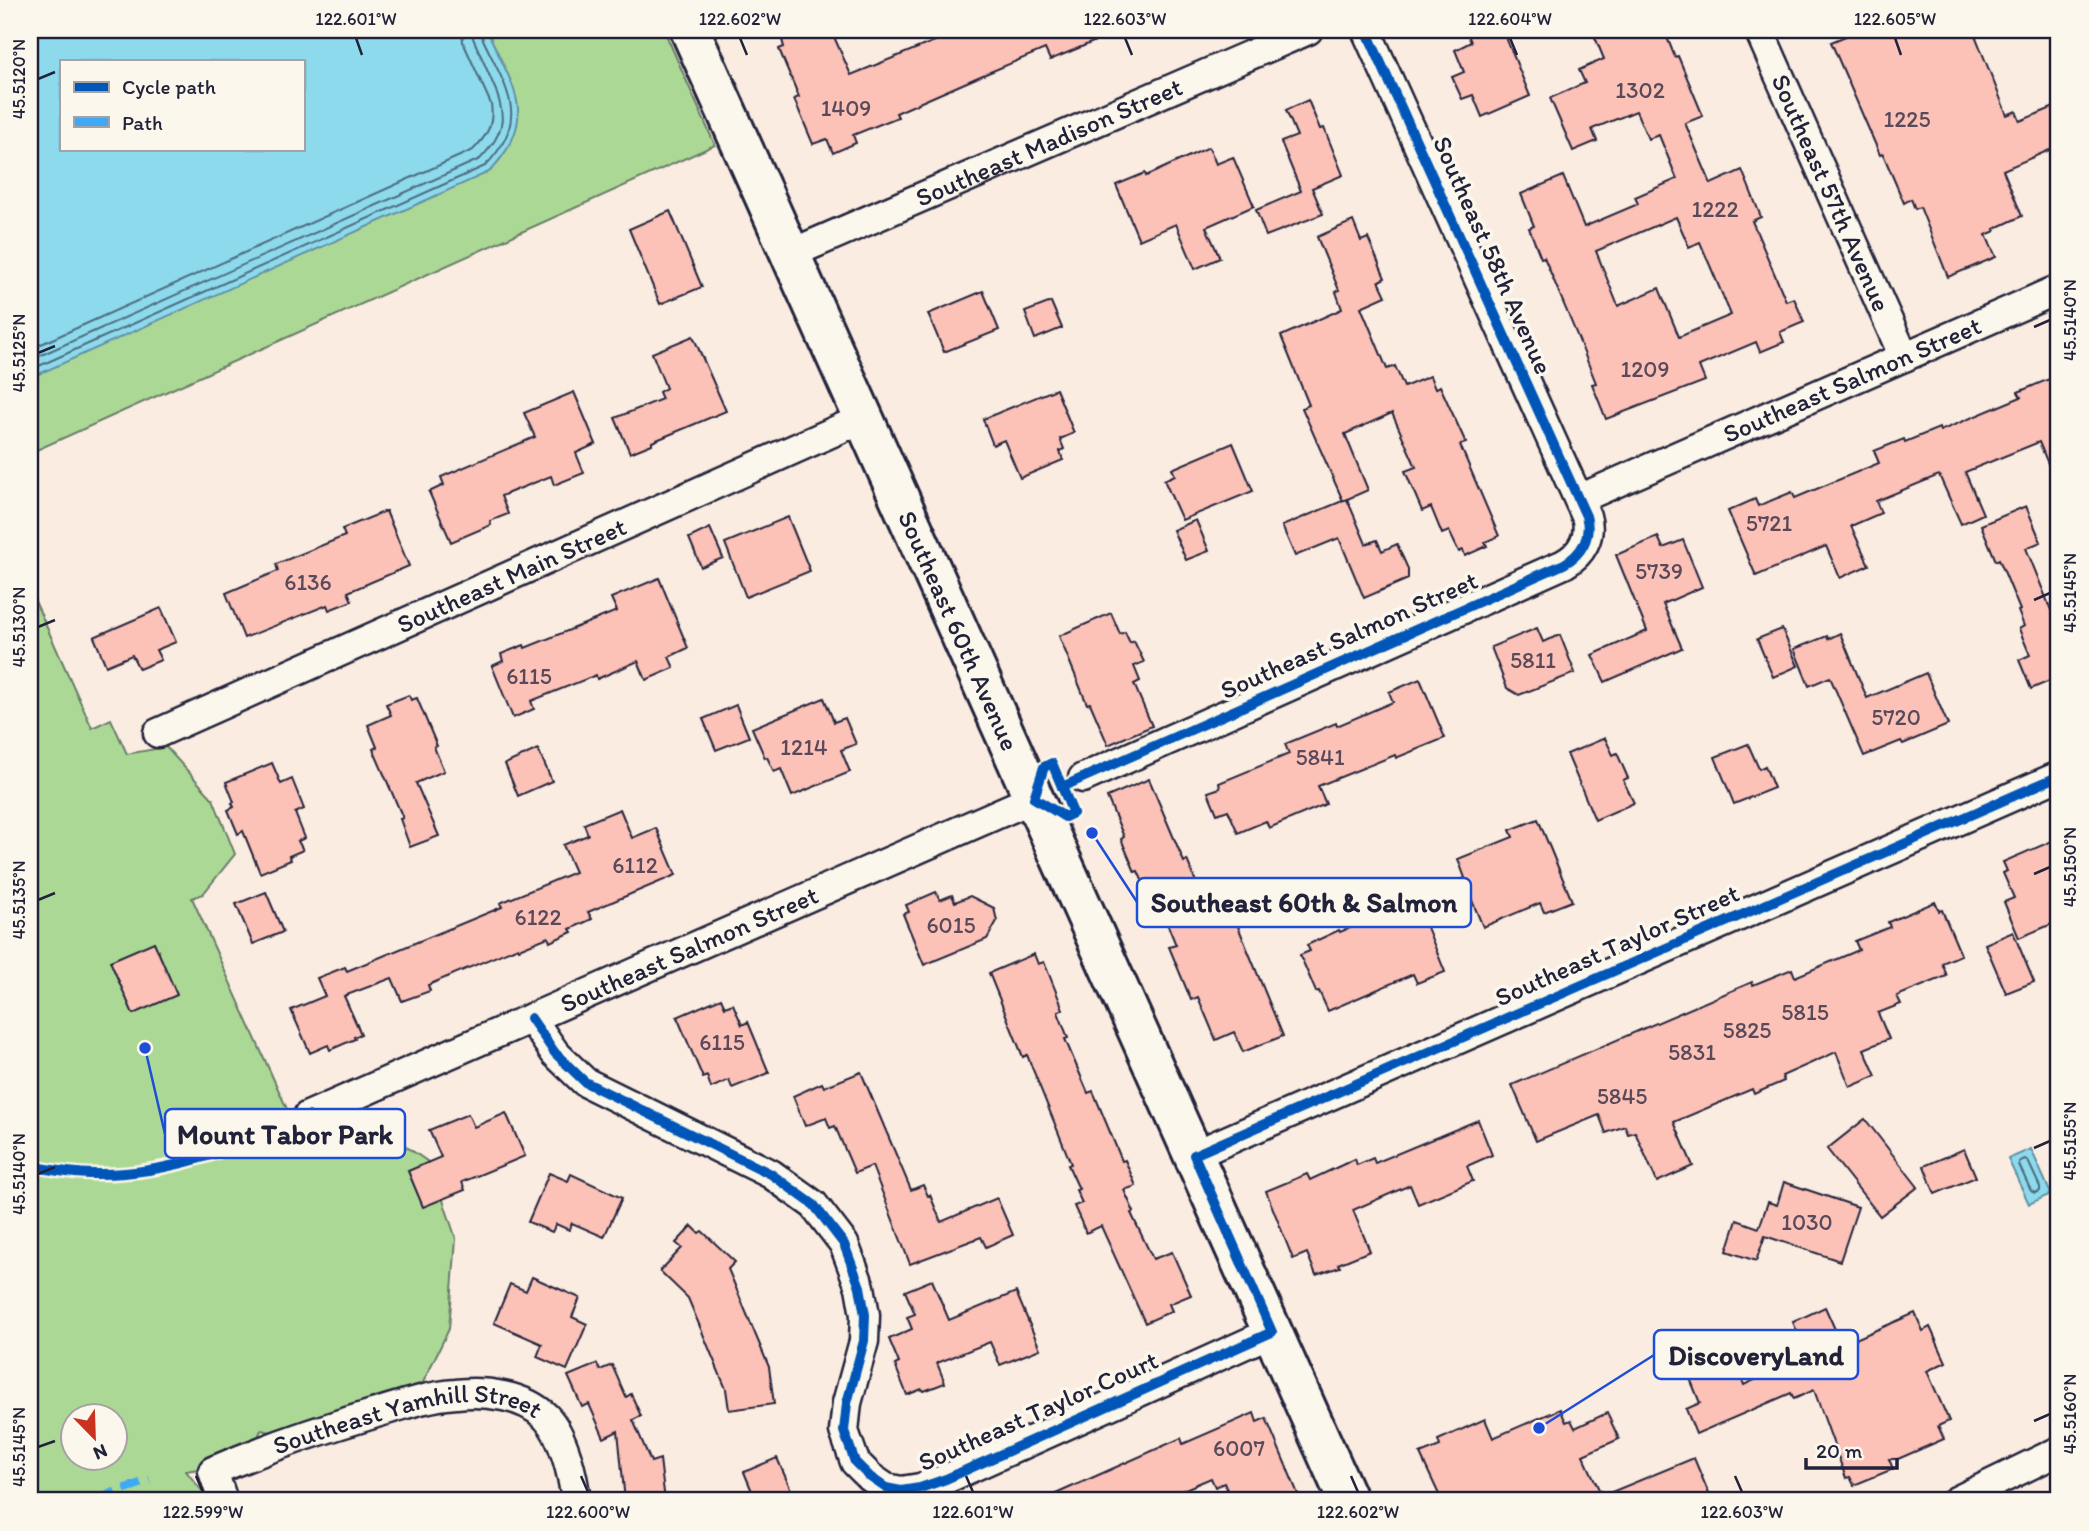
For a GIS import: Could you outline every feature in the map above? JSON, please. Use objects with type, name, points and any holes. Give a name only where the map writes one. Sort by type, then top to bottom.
[{"type":"main road","name":"Southeast 60th Avenue","points":[[690,30],[1348,1501]]},
{"type":"street","name":"Southeast Madison Street","points":[[790,254],[1307,30]]},
{"type":"street","name":"Southeast 58th Avenue","points":[[1366,30],[1579,499]]},
{"type":"street","name":"Southeast 57th Avenue","points":[[1759,30],[1904,357]]},
{"type":"street","name":"Southeast Salmon Street","points":[[1083,778],[1574,558],[1583,545],[1589,525],[1579,499],[2059,289]]},
{"type":"street","name":"Southeast Main Street","points":[[158,733],[864,418]]},
{"type":"street","name":"Southeast Taylor Street","points":[[1194,1155],[2059,776]]},
{"type":"street","name":"Southeast Salmon Street","points":[[308,1116],[1034,798]]},
{"type":"street","name":"Southeast Taylor Court","points":[[531,1018],[555,1053],[585,1082],[771,1174],[814,1205],[829,1224],[844,1244],[860,1287],[864,1315],[864,1341],[847,1403],[844,1431],[855,1462],[870,1478],[886,1488],[901,1491],[946,1479],[1272,1332]]},
{"type":"street","name":"Southeast Yamhill Street","points":[[223,1501],[213,1471],[316,1431],[431,1397],[468,1394],[502,1396],[519,1401],[546,1418],[563,1448],[576,1501]]},
{"type":"street","points":[[1956,1501],[2059,1451]]},
{"type":"green space","points":[[30,30],[664,30],[715,145],[30,453]]},
{"type":"green space","points":[[30,590],[92,728],[111,719],[127,754],[166,747],[213,799],[235,854],[203,894],[192,898],[305,1149],[359,1114],[431,1164],[456,1239],[449,1329],[415,1399],[313,1441],[261,1430],[248,1461],[186,1471],[210,1501],[30,1501]]},
{"type":"water","points":[[30,30],[487,30],[513,86],[518,119],[505,153],[489,172],[30,378]]},
{"type":"water","points":[[2031,1149],[2051,1194],[2029,1204],[2008,1159]]},
{"type":"building","points":[[806,30],[831,30],[851,75],[935,41],[930,30],[1122,30],[1050,60],[1045,49],[983,75],[896,113],[898,117],[853,135],[856,143],[833,153],[827,139],[813,144],[794,99],[799,97],[779,49],[784,47],[782,40]]},
{"type":"building","points":[[1466,30],[1503,30],[1530,96],[1482,117],[1473,95],[1462,99],[1452,77],[1464,72],[1455,50],[1471,42]]},
{"type":"building","points":[[1592,30],[1664,30],[1703,116],[1685,123],[1711,184],[1742,170],[1761,217],[1752,221],[1786,301],[1794,298],[1804,322],[1780,332],[1784,342],[1760,352],[1756,342],[1699,366],[1705,381],[1606,419],[1592,384],[1596,383],[1576,333],[1529,228],[1534,226],[1521,194],[1563,176],[1584,227],[1638,204],[1635,197],[1677,179],[1659,135],[1648,139],[1636,111],[1592,129],[1597,141],[1573,151],[1550,98],[1585,83],[1579,70],[1604,59]],"holes":[[[1676,217],[1689,247],[1700,242],[1731,315],[1679,337],[1659,288],[1618,306],[1596,251]]]},
{"type":"building","points":[[1860,30],[1973,30],[2007,115],[2016,111],[2020,121],[2059,105],[2059,146],[2003,170],[2022,216],[1986,235],[1996,257],[1948,277],[1920,207],[1915,209],[1911,199],[1904,203],[1883,154],[1880,155],[1831,42]]},
{"type":"building","points":[[1308,100],[1320,129],[1324,128],[1343,175],[1312,188],[1323,214],[1266,236],[1256,210],[1301,191],[1281,142],[1297,136],[1286,110]]},
{"type":"building","points":[[1209,147],[1216,164],[1233,157],[1254,206],[1206,227],[1220,258],[1195,269],[1176,224],[1139,240],[1116,185],[1145,173],[1146,176]]},
{"type":"building","points":[[670,211],[702,287],[660,304],[629,229]]},
{"type":"building","points":[[1353,221],[1361,241],[1368,238],[1385,278],[1379,281],[1386,296],[1361,307],[1387,369],[1395,366],[1404,387],[1430,376],[1435,389],[1440,386],[1466,443],[1460,445],[1499,536],[1485,542],[1487,546],[1465,556],[1463,550],[1459,552],[1449,531],[1442,534],[1431,507],[1422,511],[1405,471],[1416,467],[1392,413],[1345,434],[1368,490],[1343,501],[1302,408],[1309,405],[1281,336],[1342,309],[1336,292],[1339,290],[1317,237]]},
{"type":"building","points":[[983,291],[999,330],[944,352],[928,314]]},
{"type":"building","points":[[1051,302],[1062,328],[1035,339],[1025,312]]},
{"type":"building","points":[[693,336],[726,411],[630,453],[615,418],[662,399],[659,392],[666,388],[652,353]]},
{"type":"building","points":[[2059,375],[2059,490],[2039,442],[1965,472],[1983,514],[1961,524],[1939,475],[1876,501],[1881,513],[1851,526],[1869,565],[1840,578],[1826,546],[1756,576],[1728,511],[1755,499],[1758,506],[1792,492],[1795,498],[1879,463],[1874,451],[1939,428],[1940,431],[2021,397],[2018,392]]},
{"type":"building","points":[[1056,389],[1074,433],[1060,439],[1064,449],[1060,451],[1063,460],[1020,478],[1004,440],[993,445],[983,419]]},
{"type":"building","points":[[574,392],[596,444],[576,453],[584,473],[554,485],[551,476],[501,496],[508,514],[490,521],[491,525],[451,542],[429,492],[444,485],[441,477],[535,437],[524,413]]},
{"type":"building","points":[[1233,443],[1253,491],[1182,520],[1164,480],[1175,475],[1172,469]]},
{"type":"building","points":[[1347,499],[1366,544],[1377,540],[1382,551],[1397,544],[1408,569],[1408,579],[1364,598],[1339,538],[1295,556],[1282,526]]},
{"type":"building","points":[[2026,506],[2041,542],[2026,548],[2053,615],[2059,612],[2059,677],[2031,689],[2019,660],[2030,655],[2019,629],[2024,626],[2018,611],[2020,610],[1999,559],[1996,561],[1981,525]]},
{"type":"building","points":[[386,511],[409,566],[348,592],[352,601],[329,610],[327,605],[244,638],[226,593],[278,571],[276,564],[345,536],[342,529]]},
{"type":"building","points":[[788,517],[810,571],[746,597],[725,543]]},
{"type":"building","points":[[1196,520],[1209,551],[1186,560],[1173,530]]},
{"type":"building","points":[[710,528],[723,558],[701,567],[689,538]]},
{"type":"building","points":[[1658,537],[1663,548],[1683,540],[1702,587],[1663,604],[1682,648],[1605,682],[1592,655],[1647,631],[1616,555]]},
{"type":"building","points":[[659,578],[688,648],[669,657],[674,668],[646,680],[638,661],[597,679],[596,675],[531,701],[534,709],[513,718],[492,666],[503,661],[501,654],[524,645],[525,648],[617,611],[611,598]]},
{"type":"building","points":[[161,608],[176,642],[156,650],[161,660],[139,669],[132,655],[106,666],[94,637]]},
{"type":"building","points":[[1111,613],[1120,634],[1125,632],[1130,643],[1134,641],[1144,662],[1134,666],[1140,681],[1134,684],[1152,726],[1108,745],[1090,703],[1087,704],[1059,636]]},
{"type":"building","points":[[1537,628],[1543,642],[1560,635],[1575,673],[1519,695],[1507,688],[1491,647]]},
{"type":"building","points":[[1782,629],[1798,666],[1773,677],[1757,639]]},
{"type":"building","points":[[1840,633],[1867,698],[1926,673],[1948,725],[1903,744],[1901,741],[1864,756],[1830,677],[1809,686],[1794,649]]},
{"type":"building","points":[[1420,679],[1445,738],[1318,786],[1326,804],[1269,828],[1266,821],[1238,833],[1228,810],[1217,814],[1208,792],[1220,788],[1219,783],[1289,754],[1285,744],[1393,702],[1389,692]]},
{"type":"building","points":[[409,695],[411,700],[417,698],[437,746],[434,747],[444,771],[416,783],[439,836],[410,847],[400,819],[403,818],[373,749],[377,747],[368,725],[391,715],[386,704]]},
{"type":"building","points":[[824,698],[834,722],[845,718],[856,744],[841,750],[850,772],[792,796],[781,769],[774,772],[752,728]]},
{"type":"building","points":[[736,705],[749,737],[716,750],[703,719]]},
{"type":"building","points":[[1605,738],[1613,755],[1617,753],[1628,778],[1623,780],[1634,803],[1595,820],[1567,754]]},
{"type":"building","points":[[1748,744],[1759,769],[1765,766],[1774,788],[1734,804],[1715,757]]},
{"type":"building","points":[[538,749],[552,781],[518,796],[505,764]]},
{"type":"building","points":[[272,763],[281,784],[292,779],[304,809],[295,813],[305,838],[298,841],[303,850],[289,856],[291,860],[260,873],[243,831],[238,834],[228,810],[234,807],[234,802],[226,782]]},
{"type":"building","points":[[1149,779],[1207,909],[1254,889],[1264,912],[1237,924],[1283,1036],[1243,1052],[1234,1032],[1216,1040],[1198,997],[1191,1000],[1169,947],[1176,945],[1151,884],[1145,887],[1138,871],[1135,872],[1107,797]]},
{"type":"building","points":[[620,809],[632,838],[656,828],[676,875],[588,912],[592,919],[570,929],[572,932],[550,942],[548,937],[519,949],[518,947],[428,985],[430,991],[402,1001],[392,978],[344,996],[361,1034],[330,1050],[328,1045],[310,1053],[291,1010],[325,996],[317,978],[345,967],[347,971],[502,907],[500,903],[575,872],[563,845],[588,835],[584,824]]},
{"type":"building","points":[[1538,819],[1572,901],[1544,912],[1540,903],[1483,927],[1463,879],[1465,878],[1458,859],[1513,837],[1510,830]]},
{"type":"building","points":[[2059,838],[2059,921],[2019,938],[2004,902],[2014,898],[2003,873],[2007,871],[2003,862]]},
{"type":"building","points":[[266,892],[283,932],[253,944],[236,904]]},
{"type":"building","points":[[936,892],[940,900],[952,895],[955,902],[970,896],[994,908],[997,921],[987,939],[924,965],[903,914],[909,912],[906,905]]},
{"type":"building","points":[[1414,895],[1445,972],[1417,983],[1413,974],[1328,1011],[1319,991],[1316,992],[1300,955],[1310,951],[1307,945],[1393,910],[1390,905]]},
{"type":"building","points":[[1935,902],[1939,911],[1942,910],[1961,955],[1942,963],[1947,976],[1897,996],[1901,1004],[1878,1013],[1889,1039],[1864,1049],[1876,1076],[1850,1087],[1836,1052],[1782,1076],[1784,1081],[1754,1094],[1752,1089],[1674,1122],[1693,1166],[1657,1182],[1635,1132],[1628,1134],[1625,1126],[1606,1133],[1599,1115],[1536,1141],[1512,1085],[1752,982],[1753,985],[1792,969],[1795,977],[1859,950],[1855,941],[1890,927],[1888,922]]},
{"type":"building","points":[[2013,932],[2034,982],[2006,993],[1985,944]]},
{"type":"building","points":[[154,942],[177,995],[133,1014],[110,961]]},
{"type":"building","points":[[1034,954],[1038,964],[1044,962],[1063,1009],[1058,1012],[1068,1038],[1065,1039],[1088,1093],[1093,1091],[1122,1161],[1125,1160],[1136,1186],[1124,1190],[1134,1212],[1131,1213],[1153,1259],[1172,1252],[1191,1295],[1169,1304],[1172,1311],[1145,1323],[1101,1226],[1086,1233],[1074,1206],[1082,1203],[1068,1165],[1071,1164],[1027,1055],[1023,1057],[989,973]]},
{"type":"building","points":[[721,998],[725,1007],[733,1004],[742,1025],[748,1022],[769,1073],[732,1088],[729,1080],[711,1088],[707,1076],[703,1078],[677,1017]]},
{"type":"building","points":[[861,1072],[911,1190],[923,1185],[941,1222],[997,1198],[1013,1235],[986,1247],[981,1237],[910,1264],[872,1166],[855,1173],[835,1126],[830,1128],[826,1118],[805,1126],[793,1096],[822,1083],[824,1087]]},
{"type":"building","points":[[506,1113],[525,1156],[462,1182],[465,1190],[423,1207],[408,1171],[441,1157],[429,1130],[468,1114],[474,1127]]},
{"type":"building","points":[[1865,1119],[1918,1187],[1880,1216],[1827,1149]]},
{"type":"building","points":[[1478,1120],[1492,1155],[1467,1166],[1473,1181],[1418,1204],[1410,1185],[1353,1210],[1370,1251],[1338,1264],[1340,1267],[1316,1275],[1307,1253],[1293,1259],[1266,1191],[1307,1174],[1310,1180],[1355,1159],[1357,1165],[1373,1158],[1375,1163]]},
{"type":"building","points":[[1964,1149],[1976,1177],[1935,1194],[1924,1166]]},
{"type":"building","points":[[549,1173],[568,1181],[571,1174],[622,1198],[604,1237],[572,1223],[569,1230],[556,1224],[552,1232],[528,1222]]},
{"type":"building","points":[[1784,1182],[1858,1207],[1840,1261],[1765,1236],[1756,1261],[1727,1251],[1737,1220],[1759,1228],[1768,1202],[1777,1205]]},
{"type":"building","points":[[692,1226],[699,1233],[702,1231],[735,1262],[728,1269],[769,1367],[774,1404],[729,1410],[726,1389],[688,1298],[660,1271],[682,1248],[676,1243]]},
{"type":"building","points":[[532,1277],[580,1298],[572,1317],[587,1324],[567,1370],[537,1357],[542,1344],[494,1323],[510,1284],[526,1291]]},
{"type":"building","points":[[932,1280],[949,1320],[1016,1292],[1040,1349],[1000,1365],[990,1342],[937,1363],[945,1383],[907,1395],[895,1365],[899,1363],[889,1339],[912,1329],[907,1317],[915,1314],[905,1291]]},
{"type":"building","points":[[1825,1307],[1842,1345],[1915,1313],[1923,1331],[1930,1327],[1946,1362],[1927,1371],[1949,1421],[1938,1426],[1944,1439],[1898,1459],[1889,1459],[1893,1469],[1854,1485],[1850,1477],[1846,1478],[1814,1390],[1794,1399],[1791,1393],[1696,1434],[1686,1409],[1700,1403],[1687,1371],[1731,1354],[1744,1385],[1807,1356],[1793,1322]]},
{"type":"building","points":[[597,1364],[600,1370],[612,1365],[626,1397],[631,1394],[641,1416],[633,1420],[651,1462],[660,1459],[665,1501],[625,1501],[618,1431],[604,1438],[589,1404],[582,1407],[568,1376]]},
{"type":"building","points":[[1560,1409],[1566,1422],[1571,1420],[1575,1428],[1607,1413],[1619,1439],[1583,1455],[1602,1496],[1694,1458],[1712,1501],[1442,1501],[1420,1454],[1440,1446],[1438,1440],[1485,1419],[1493,1438]]},
{"type":"building","points":[[1254,1413],[1257,1422],[1266,1418],[1301,1501],[1232,1501],[1224,1483],[1215,1487],[1211,1478],[1157,1501],[1040,1501],[1181,1438],[1183,1444]]},
{"type":"building","points":[[777,1458],[796,1501],[756,1501],[744,1472]]},
{"type":"marked path","points":[[100,1501],[110,1494],[150,1480]]},
{"type":"cycle path","points":[[1062,787],[1564,564],[1576,555],[1584,544],[1588,531],[1586,516],[1366,30]]},
{"type":"cycle path","points":[[1052,763],[1073,813],[1065,817],[1034,798],[1044,767],[1052,763]]},
{"type":"cycle path","points":[[531,1018],[555,1053],[585,1082],[771,1174],[814,1205],[844,1244],[860,1287],[865,1315],[864,1341],[847,1403],[844,1431],[855,1462],[886,1488],[901,1491],[920,1488],[946,1479],[1272,1332],[1194,1155],[2059,776]]},
{"type":"cycle path","points":[[30,1166],[86,1174],[149,1170],[231,1148],[308,1116]]},
{"type":"place","name":"Southeast 60th & Salmon","points":[[1092,833]]},
{"type":"place","name":"Mount Tabor Park","points":[[145,1048]]},
{"type":"place","name":"DiscoveryLand","points":[[1539,1428]]}]
